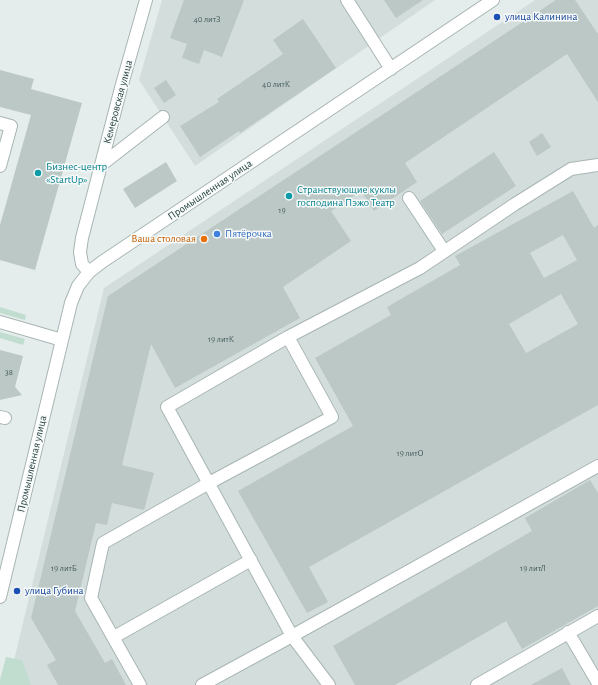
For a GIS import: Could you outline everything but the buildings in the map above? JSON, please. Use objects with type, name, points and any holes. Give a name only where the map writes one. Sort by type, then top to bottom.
[{"type":"street","name":"Кемеровская улица","points":[[89,272],[82,264],[80,252],[101,165],[146,0]]},
{"type":"street","points":[[346,0],[391,69]]},
{"type":"street","name":"Промышленная улица","points":[[0,597],[71,303],[78,286],[89,272],[493,0]]},
{"type":"street","points":[[101,165],[163,117]]},
{"type":"street","points":[[0,123],[11,126],[0,166]]},
{"type":"street","points":[[329,685],[292,636],[167,407],[288,337],[420,268],[514,204],[571,169],[598,165]]},
{"type":"street","points":[[409,198],[444,251]]},
{"type":"street","points":[[0,322],[62,340]]},
{"type":"street","points":[[140,685],[91,598],[103,543],[209,483],[332,417],[288,337]]},
{"type":"street","points":[[202,685],[598,466]]},
{"type":"street","points":[[114,637],[251,560]]},
{"type":"street","points":[[477,685],[598,616]]},
{"type":"street","points":[[568,632],[598,683]]},
{"type":"shaded area","points":[[162,0],[435,0],[195,166],[139,80]]},
{"type":"shaded area","points":[[535,0],[598,0],[598,685],[8,685],[104,288]]},
{"type":"green space","points":[[0,307],[26,315],[25,320],[0,313]]},
{"type":"green space","points":[[0,332],[25,339],[23,345],[0,338]]},
{"type":"green space","points":[[6,657],[22,660],[31,685],[0,685]]},
{"type":"place","name":"улица Калинина","points":[[497,17]]},
{"type":"place","name":"Бизнес-центр «StartUp»","points":[[38,173]]},
{"type":"place","name":"Странствующие куклы господина Пэжо Театр","points":[[289,196]]},
{"type":"place","name":"Пятёрочка","points":[[217,234]]},
{"type":"place","name":"Ваша столовая","points":[[204,239]]},
{"type":"place","name":"улица Губина","points":[[17,591]]}]
